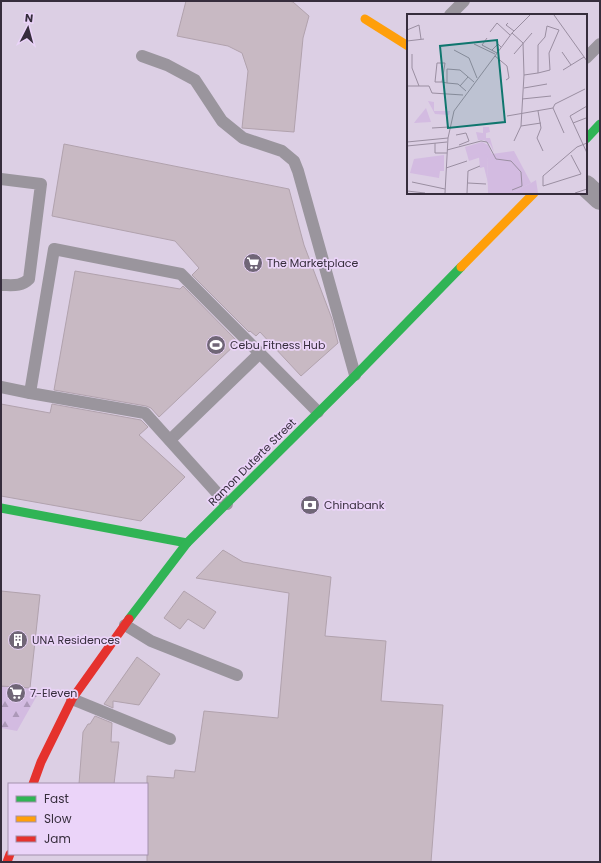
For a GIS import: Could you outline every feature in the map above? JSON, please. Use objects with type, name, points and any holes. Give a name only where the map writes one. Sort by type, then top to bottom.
[{"type":"main road","points":[[365,19],[407,45]]},
{"type":"main road","points":[[588,134],[600,124]]},
{"type":"main road","name":"Ramon Duterte Street","points":[[33,783],[41,762],[72,699],[125,625],[187,543],[533,194]]},
{"type":"main road","points":[[1,508],[187,543]]},
{"type":"street","points":[[587,187],[600,199]]},
{"type":"lane","points":[[451,14],[464,1]]},
{"type":"lane","points":[[587,57],[600,44]]},
{"type":"lane","points":[[142,56],[167,65],[195,80],[222,121],[243,138],[282,151],[294,161],[355,375]]},
{"type":"lane","points":[[1,179],[41,184],[29,279],[24,284],[1,285]]},
{"type":"lane","points":[[32,246],[181,274],[318,412]]},
{"type":"lane","points":[[30,393],[54,250]]},
{"type":"lane","points":[[170,440],[260,353]]},
{"type":"lane","points":[[1,386],[30,393],[145,413],[227,504]]},
{"type":"lane","points":[[125,625],[151,640],[237,675]]},
{"type":"lane","points":[[72,699],[170,739]]},
{"type":"green space","points":[[1,686],[30,688],[39,692],[17,731],[1,728]]},
{"type":"building","points":[[186,1],[289,1],[293,2],[309,16],[303,38],[294,132],[242,128],[248,71],[242,53],[228,46],[177,36]]},
{"type":"building","name":"The Marketplace","points":[[64,144],[289,189],[304,245],[332,319],[338,343],[301,376],[260,332],[256,336],[250,331],[249,332],[192,275],[199,268],[175,241],[52,216]]},
{"type":"building","points":[[75,271],[180,289],[183,286],[238,342],[159,417],[151,408],[146,406],[54,390]]},
{"type":"building","points":[[1,404],[50,413],[52,404],[141,420],[148,427],[139,435],[185,477],[141,521],[1,496]]},
{"type":"building","points":[[223,550],[243,562],[331,577],[325,636],[386,641],[381,701],[443,705],[431,862],[147,862],[147,776],[174,778],[175,770],[195,772],[204,711],[278,718],[289,593],[196,578]]},
{"type":"building","name":"UNA Residences","points":[[1,591],[40,595],[30,688],[1,686]]},
{"type":"building","points":[[184,591],[216,612],[204,629],[188,619],[180,629],[164,618]]},
{"type":"building","points":[[137,657],[160,674],[139,705],[113,701],[113,708],[104,704]]},
{"type":"building","points":[[95,716],[112,723],[111,742],[119,742],[114,783],[79,783],[83,732],[88,724],[90,724]]},
{"type":"traffic: fast","points":[[587,138],[600,124]]},
{"type":"traffic: fast","points":[[129,619],[187,543],[351,380],[461,267]]},
{"type":"traffic: fast","points":[[1,508],[187,543]]},
{"type":"traffic: slow","points":[[365,19],[407,45]]},
{"type":"traffic: slow","points":[[461,267],[533,194]]},
{"type":"traffic: jam","points":[[33,783],[41,762],[72,699],[129,619]]},
{"type":"traffic: jam","points":[[7,862],[10,855]]},
{"type":"place","name":"The Marketplace","points":[[253,263]]},
{"type":"place","name":"Cebu Fitness Hub","points":[[216,345]]},
{"type":"place","name":"Chinabank","points":[[310,505]]},
{"type":"place","name":"UNA Residences","points":[[18,640]]},
{"type":"place","name":"7-Eleven","points":[[16,693]]}]
